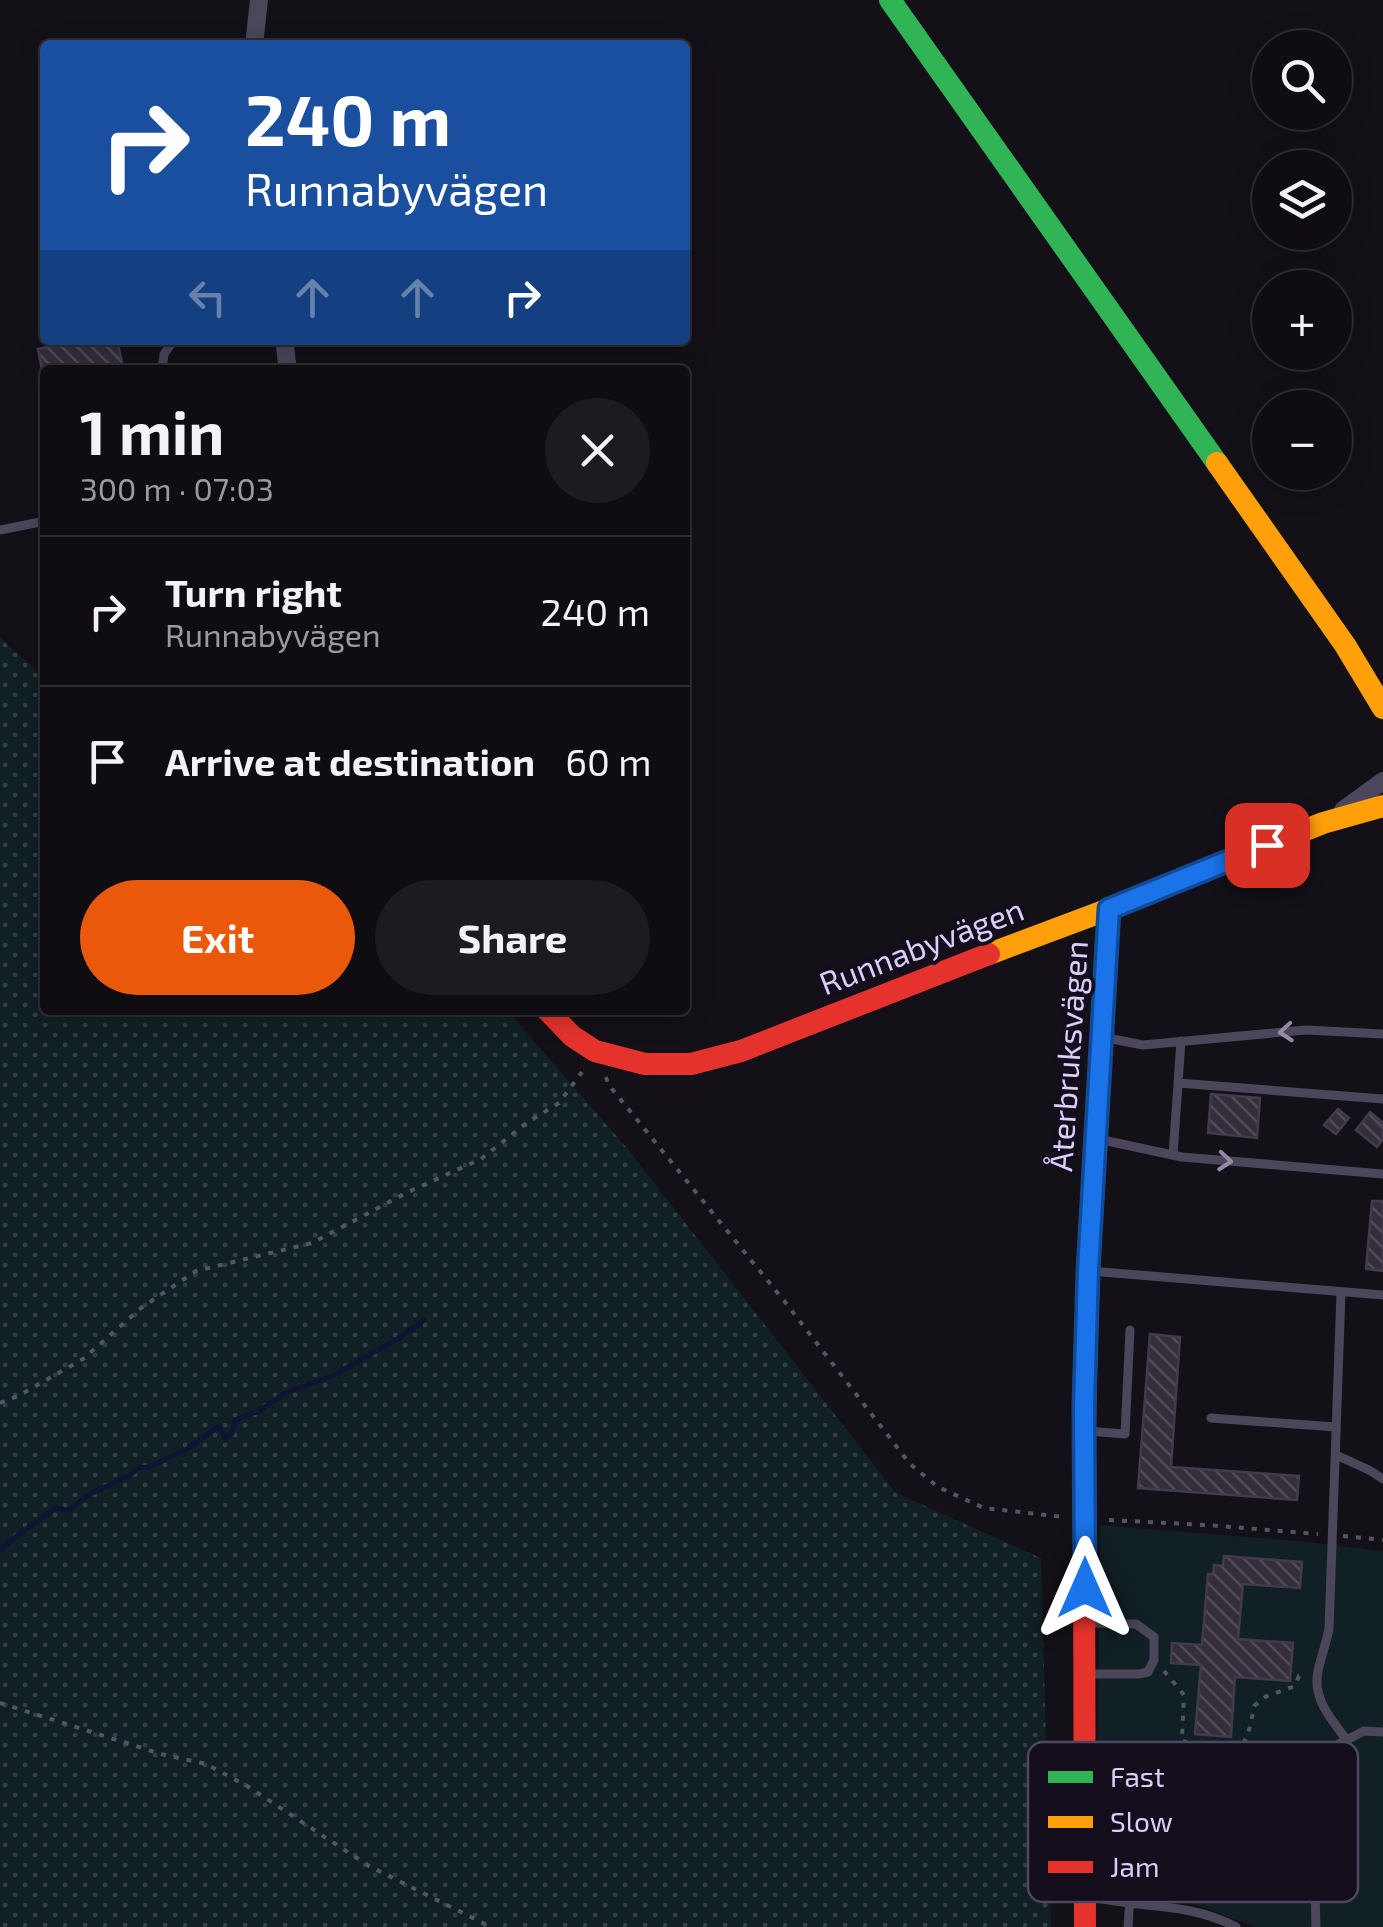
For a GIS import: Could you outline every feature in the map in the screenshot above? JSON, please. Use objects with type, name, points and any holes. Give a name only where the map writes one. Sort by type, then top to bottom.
[{"type":"street","points":[[254,40],[258,0]]},
{"type":"street","points":[[890,0],[1345,645],[1383,708]]},
{"type":"street","points":[[1345,645],[1383,680]]},
{"type":"street","name":"Runnabyvägen","points":[[1323,823],[1383,780]]},
{"type":"street","name":"Runnabyvägen","points":[[552,1015],[582,1045],[596,1052],[648,1066],[706,1062],[741,1052],[1323,823],[1383,806]]},
{"type":"street","name":"Återbruksvägen","points":[[1085,1742],[1084,1431],[1088,1271],[1109,909]]},
{"type":"lane","points":[[0,530],[40,522]]},
{"type":"lane","points":[[1102,1038],[1143,1045],[1306,1030],[1383,1034]]},
{"type":"lane","points":[[1173,1155],[1180,1042]]},
{"type":"lane","points":[[1178,1084],[1383,1099]]},
{"type":"lane","points":[[1095,1138],[1173,1155],[1383,1174]]},
{"type":"lane","points":[[1088,1271],[1383,1295]]},
{"type":"lane","points":[[1341,1293],[1329,1630],[1317,1674],[1318,1695],[1326,1713],[1346,1739]]},
{"type":"lane","points":[[1084,1431],[1125,1434],[1130,1330]]},
{"type":"lane","points":[[1211,1418],[1336,1426]]},
{"type":"lane","points":[[1336,1455],[1383,1479]]},
{"type":"lane","points":[[1085,1622],[1136,1624],[1154,1637],[1154,1660],[1148,1672],[1086,1674]]},
{"type":"lane","points":[[1341,1742],[1364,1731],[1383,1732]]},
{"type":"lane","points":[[1109,1902],[1182,1909],[1236,1927]]},
{"type":"lane","points":[[1315,1902],[1316,1927]]},
{"type":"lane","points":[[1128,1903],[1128,1927]]},
{"type":"path","points":[[0,1403],[83,1358],[141,1308],[196,1272],[312,1243],[480,1159],[559,1102],[596,1052]]},
{"type":"path","points":[[596,1052],[608,1084],[910,1464],[938,1487],[984,1508],[1383,1540]]},
{"type":"path","points":[[1154,1660],[1184,1695],[1186,1742]]},
{"type":"path","points":[[1245,1742],[1254,1706],[1265,1697],[1295,1686],[1299,1676],[1317,1674]]},
{"type":"path","points":[[0,1703],[161,1754],[206,1764],[247,1786],[369,1866],[492,1927]]},
{"type":"path","points":[[1182,1902],[1182,1909]]},
{"type":"shaded area","points":[[0,638],[40,674],[40,1015],[511,1015],[626,1147],[896,1493],[1041,1558],[1046,1742],[1028,1742],[1028,1902],[1050,1902],[1051,1927],[0,1927]]},
{"type":"shaded area","points":[[1100,1525],[1383,1551],[1383,1927],[1256,1927],[1189,1902],[1358,1902],[1358,1742],[1098,1742]]},
{"type":"building","points":[[58,345],[118,345],[123,365],[41,365],[38,349]]},
{"type":"building","points":[[1211,1094],[1260,1098],[1257,1138],[1208,1133]]},
{"type":"building","points":[[1338,1109],[1349,1118],[1336,1134],[1324,1125]]},
{"type":"building","points":[[1370,1112],[1383,1123],[1383,1139],[1377,1147],[1356,1130]]},
{"type":"building","points":[[1372,1201],[1383,1201],[1383,1271],[1366,1269]]},
{"type":"building","points":[[1150,1334],[1180,1337],[1171,1467],[1299,1476],[1297,1500],[1138,1488]]},
{"type":"building","points":[[1224,1556],[1302,1562],[1300,1588],[1243,1584],[1238,1639],[1293,1643],[1290,1681],[1235,1677],[1231,1737],[1195,1734],[1201,1665],[1171,1663],[1172,1643],[1202,1645],[1208,1574],[1213,1574],[1214,1565],[1223,1566]]},
{"type":"waterway","points":[[0,1550],[55,1508],[68,1510],[138,1468],[149,1467],[187,1449],[219,1426],[226,1439],[235,1420],[259,1411],[285,1393],[332,1376],[424,1320]]},
{"type":"traffic: fast","points":[[890,0],[1217,463]]},
{"type":"traffic: fast","points":[[1099,1074],[1109,909]]},
{"type":"traffic: slow","points":[[1217,463],[1345,645],[1383,708]]},
{"type":"traffic: slow","points":[[989,954],[1323,823],[1383,806]]},
{"type":"traffic: slow","points":[[1084,1541],[1088,1308],[1099,1074]]},
{"type":"traffic: jam","points":[[552,1015],[572,1036],[595,1051],[645,1064],[691,1064],[741,1051],[989,954]]},
{"type":"traffic: jam","points":[[1084,1541],[1085,1742]]},
{"type":"traffic: jam","points":[[1085,1902],[1085,1927]]},
{"type":"route","points":[[1085,1588],[1084,1405],[1090,1208],[1109,909],[1267,845]]}]
